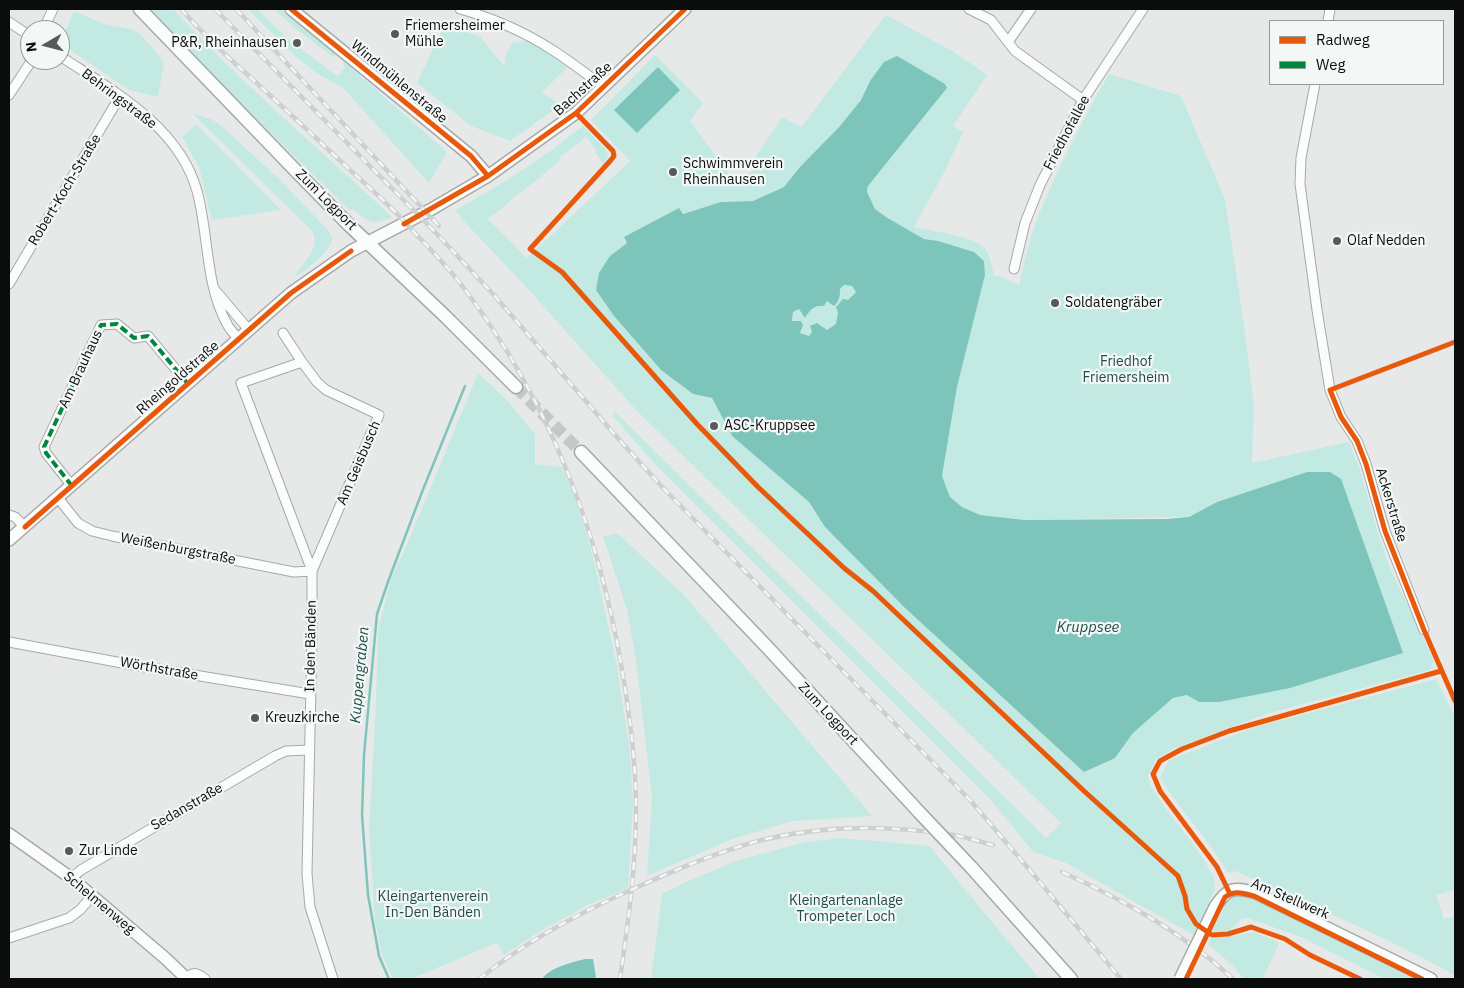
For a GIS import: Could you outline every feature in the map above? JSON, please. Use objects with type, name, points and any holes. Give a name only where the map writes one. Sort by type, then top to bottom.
[{"type":"main road","name":"Zum Logport","points":[[140,9],[349,225],[516,387]]},
{"type":"main road","name":"Zum Logport","points":[[581,452],[768,648],[1071,979]]},
{"type":"street","name":"Windmühlenstraße","points":[[291,9],[471,156],[488,176]]},
{"type":"street","points":[[460,9],[512,27],[554,50],[604,87]]},
{"type":"street","name":"Bachstraße","points":[[488,176],[576,113],[685,9]]},
{"type":"street","points":[[968,9],[990,20],[1015,51],[1084,100]]},
{"type":"street","points":[[1008,42],[1031,9]]},
{"type":"street","name":"Friedhofallee","points":[[1014,269],[1025,223],[1040,185],[1084,100],[1143,9]]},
{"type":"street","points":[[9,22],[20,29]]},
{"type":"street","name":"Behringstraße","points":[[70,63],[120,96],[155,124],[173,143],[192,176],[200,207],[210,270],[219,307],[228,326],[239,339]]},
{"type":"street","points":[[9,95],[25,70]]},
{"type":"street","name":"Ackerstraße","points":[[1315,85],[1300,158],[1300,184],[1330,390],[1342,417],[1357,441],[1366,464],[1385,531],[1424,630]]},
{"type":"street","name":"Robert-Koch-Straße","points":[[9,284],[120,96]]},
{"type":"street","name":"Rheingoldstraße","points":[[9,540],[291,293],[351,252],[430,210],[488,176]]},
{"type":"street","name":"Behringstraße","points":[[214,289],[249,330]]},
{"type":"street","name":"Am Brauhaus","points":[[72,486],[46,453],[44,447],[101,325],[117,324],[134,338],[148,336],[188,384]]},
{"type":"street","name":"Am Geisbusch","points":[[283,333],[317,382],[326,390],[379,415],[312,571]]},
{"type":"street","name":"In den Bänden","points":[[302,362],[240,383],[312,571],[306,874],[310,907],[333,979]]},
{"type":"street","name":"Weißenburgstraße","points":[[58,498],[78,523],[92,531],[294,572],[312,571]]},
{"type":"street","points":[[9,515],[15,517],[25,527]]},
{"type":"street","name":"Wörthstraße","points":[[9,642],[132,665],[310,694]]},
{"type":"street","name":"Sedanstraße","points":[[71,878],[88,866],[275,756],[286,751],[308,750]]},
{"type":"street","name":"Schelmenweg","points":[[9,834],[71,878],[186,978],[193,973],[205,979]]},
{"type":"street","name":"Am Stellwerk","points":[[1180,979],[1215,908],[1223,895],[1235,889],[1256,893],[1431,979]]},
{"type":"street","points":[[9,938],[69,918],[80,910],[92,896]]},
{"type":"green space","points":[[151,9],[173,9],[253,89],[392,217],[380,222],[371,222],[353,209],[349,210],[227,90]]},
{"type":"green space","points":[[248,9],[257,9],[289,40],[337,76],[345,68],[342,60],[447,152],[429,183],[344,89],[318,74],[295,56]]},
{"type":"green space","points":[[274,9],[280,9],[336,54],[333,57]]},
{"type":"green space","points":[[74,11],[104,24],[131,29],[140,34],[164,63],[158,97],[129,90],[70,50],[70,20]]},
{"type":"green space","name":"Friedhof Friemersheim","points":[[886,15],[954,52],[987,75],[953,126],[963,132],[945,171],[914,227],[950,234],[976,242],[987,252],[994,275],[1019,285],[1032,233],[1048,192],[1077,132],[1109,74],[1181,96],[1225,199],[1254,406],[1252,463],[1349,442],[1359,467],[1390,568],[1434,661],[1430,670],[1266,714],[1175,748],[1156,759],[1148,775],[1150,785],[1203,858],[1214,878],[1215,889],[1195,936],[1066,863],[1033,852],[991,800],[655,464],[612,415],[615,412],[1046,838],[1061,823],[637,411],[528,289],[461,218],[456,210],[521,171],[583,126],[606,150],[608,156],[604,164],[586,137],[560,157],[561,159],[540,177],[487,218],[527,258],[630,161],[591,120],[655,55],[703,103],[690,121],[736,183],[754,170],[752,162],[782,117],[801,127]],"holes":[[[870,81],[947,88],[868,186],[867,192],[875,209],[886,217],[924,239],[938,241],[974,252],[984,261],[985,275],[957,387],[942,477],[950,497],[962,507],[980,515],[1025,520],[1189,517],[1217,502],[1307,472],[1330,472],[1199,702],[1187,695],[1173,698],[1133,733],[1115,758],[904,607],[825,527],[809,502],[732,436],[712,398],[693,394],[661,370],[614,316],[610,256],[627,243],[624,238],[679,208],[683,214],[721,202],[753,201],[784,187],[800,167],[840,126],[861,100]]]},
{"type":"green space","points":[[445,23],[480,37],[504,66],[506,54],[512,43],[527,41],[569,66],[542,92],[561,105],[510,141],[471,126],[417,83]]},
{"type":"green space","points":[[192,113],[213,120],[224,128],[279,179],[329,231],[332,239],[328,249],[297,276],[295,275],[307,260],[313,248],[314,237],[312,231]]},
{"type":"green space","points":[[196,124],[281,210],[212,220],[199,167],[182,137]]},
{"type":"green space","points":[[844,285],[852,286],[856,291],[838,313],[837,324],[828,330],[812,332],[809,336],[800,333],[803,325],[792,322],[793,312],[799,309],[811,309],[828,301],[839,301],[839,289]]},
{"type":"green space","name":"Kleingartenverein In-Den Bänden","points":[[478,373],[507,400],[535,434],[535,464],[562,467],[577,503],[593,557],[616,661],[630,752],[633,803],[628,888],[588,905],[542,930],[504,955],[497,943],[410,979],[393,979],[382,955],[375,920],[369,828],[378,630],[392,576],[406,547]]},
{"type":"green space","points":[[617,533],[684,595],[872,816],[793,821],[732,839],[647,876],[652,798],[636,660],[627,610],[603,536]]},
{"type":"green space","points":[[1436,679],[1455,717],[1455,890],[1436,895],[1444,919],[1455,916],[1455,975],[1318,908],[1235,871],[1228,873],[1160,777],[1169,760],[1253,728]]},
{"type":"green space","name":"Kleingartenanlage Trompeter Loch","points":[[842,838],[930,846],[1040,979],[651,979],[662,894],[736,861],[805,842]]},
{"type":"green space","points":[[1234,896],[1244,896],[1261,903],[1414,979],[1385,979],[1301,937],[1248,918],[1241,919],[1229,931],[1212,932],[1226,903]]},
{"type":"green space","points":[[1254,932],[1278,942],[1278,947],[1262,979],[1244,979],[1231,964],[1208,944],[1211,938],[1230,937]]},
{"type":"water","name":"Kruppsee","points":[[897,56],[945,84],[947,88],[868,186],[867,192],[875,209],[924,239],[938,241],[974,252],[984,261],[985,275],[957,387],[942,476],[950,497],[962,507],[980,515],[1025,520],[1166,519],[1189,517],[1217,502],[1307,472],[1330,472],[1341,479],[1403,653],[1290,688],[1219,702],[1199,702],[1187,695],[1173,698],[1133,733],[1115,758],[1084,772],[904,607],[825,527],[809,502],[732,436],[712,398],[693,394],[661,370],[614,316],[596,290],[599,273],[610,256],[627,243],[624,237],[679,208],[683,214],[721,202],[753,201],[784,187],[800,167],[840,126],[861,100],[870,81],[884,62]],"holes":[[[844,285],[852,286],[856,292],[848,300],[843,299],[836,307],[838,313],[836,324],[827,330],[817,323],[810,326],[812,332],[809,336],[800,333],[803,325],[801,321],[792,321],[793,312],[799,309],[805,318],[813,309],[818,306],[824,306],[827,301],[834,306],[839,298],[840,289]]]},
{"type":"water","points":[[658,67],[680,90],[637,133],[614,110]]},
{"type":"water","points":[[585,959],[593,959],[596,977],[593,979],[542,979],[556,968]]},
{"type":"waterway","name":"Kuppengraben","points":[[389,979],[379,956],[368,895],[362,815],[364,755],[377,614],[422,492],[465,386]]},
{"type":"tunnel","points":[[516,387],[581,452]]},
{"type":"railway","points":[[181,9],[222,52],[390,207],[448,268],[496,334],[523,378],[546,424],[567,471],[585,519],[600,568],[622,670],[630,722],[635,775],[636,831],[631,895],[620,979]]},
{"type":"railway","points":[[215,9],[437,234],[493,294],[665,490],[970,800],[1121,979]]},
{"type":"railway","points":[[236,9],[439,226]]},
{"type":"railway","points":[[479,979],[533,941],[591,909],[678,869],[758,841],[831,829],[880,828],[953,835],[993,845]]},
{"type":"railway","points":[[1062,872],[1108,894],[1173,932],[1214,962],[1233,979]]},
{"type":"marked path","points":[[72,486],[46,453],[44,447],[101,325],[117,324],[134,338],[148,336],[188,384]]},
{"type":"cycle path","points":[[291,9],[471,156],[488,176]]},
{"type":"cycle path","points":[[404,224],[488,176],[576,113],[685,9]]},
{"type":"cycle path","points":[[576,113],[613,151],[614,156],[530,249],[562,272],[697,424],[758,487],[844,568],[873,591],[1084,791],[1178,876],[1187,909],[1196,924],[1212,935],[1228,934],[1251,927],[1285,939],[1310,955],[1360,979]]},
{"type":"cycle path","points":[[25,527],[291,293],[351,251]]},
{"type":"cycle path","points":[[1455,342],[1330,390],[1341,417],[1357,441],[1366,464],[1385,531],[1424,630],[1455,701]]},
{"type":"cycle path","points":[[1230,894],[1217,867],[1160,791],[1153,774],[1160,761],[1182,749],[1229,731],[1441,671]]},
{"type":"cycle path","points":[[1186,979],[1225,897],[1232,893],[1254,896],[1422,979]]},
{"type":"place","name":"Friemersheimer Mühle","points":[[395,34]]},
{"type":"place","name":"P&R, Rheinhausen","points":[[297,43]]},
{"type":"place","name":"Schwimmverein Rheinhausen","points":[[673,172]]},
{"type":"place","name":"Olaf Nedden","points":[[1337,241]]},
{"type":"place","name":"Soldatengräber","points":[[1055,303]]},
{"type":"place","name":"ASC-Kruppsee","points":[[714,426]]},
{"type":"place","name":"Kreuzkirche","points":[[255,718]]},
{"type":"place","name":"Zur Linde","points":[[69,851]]}]
